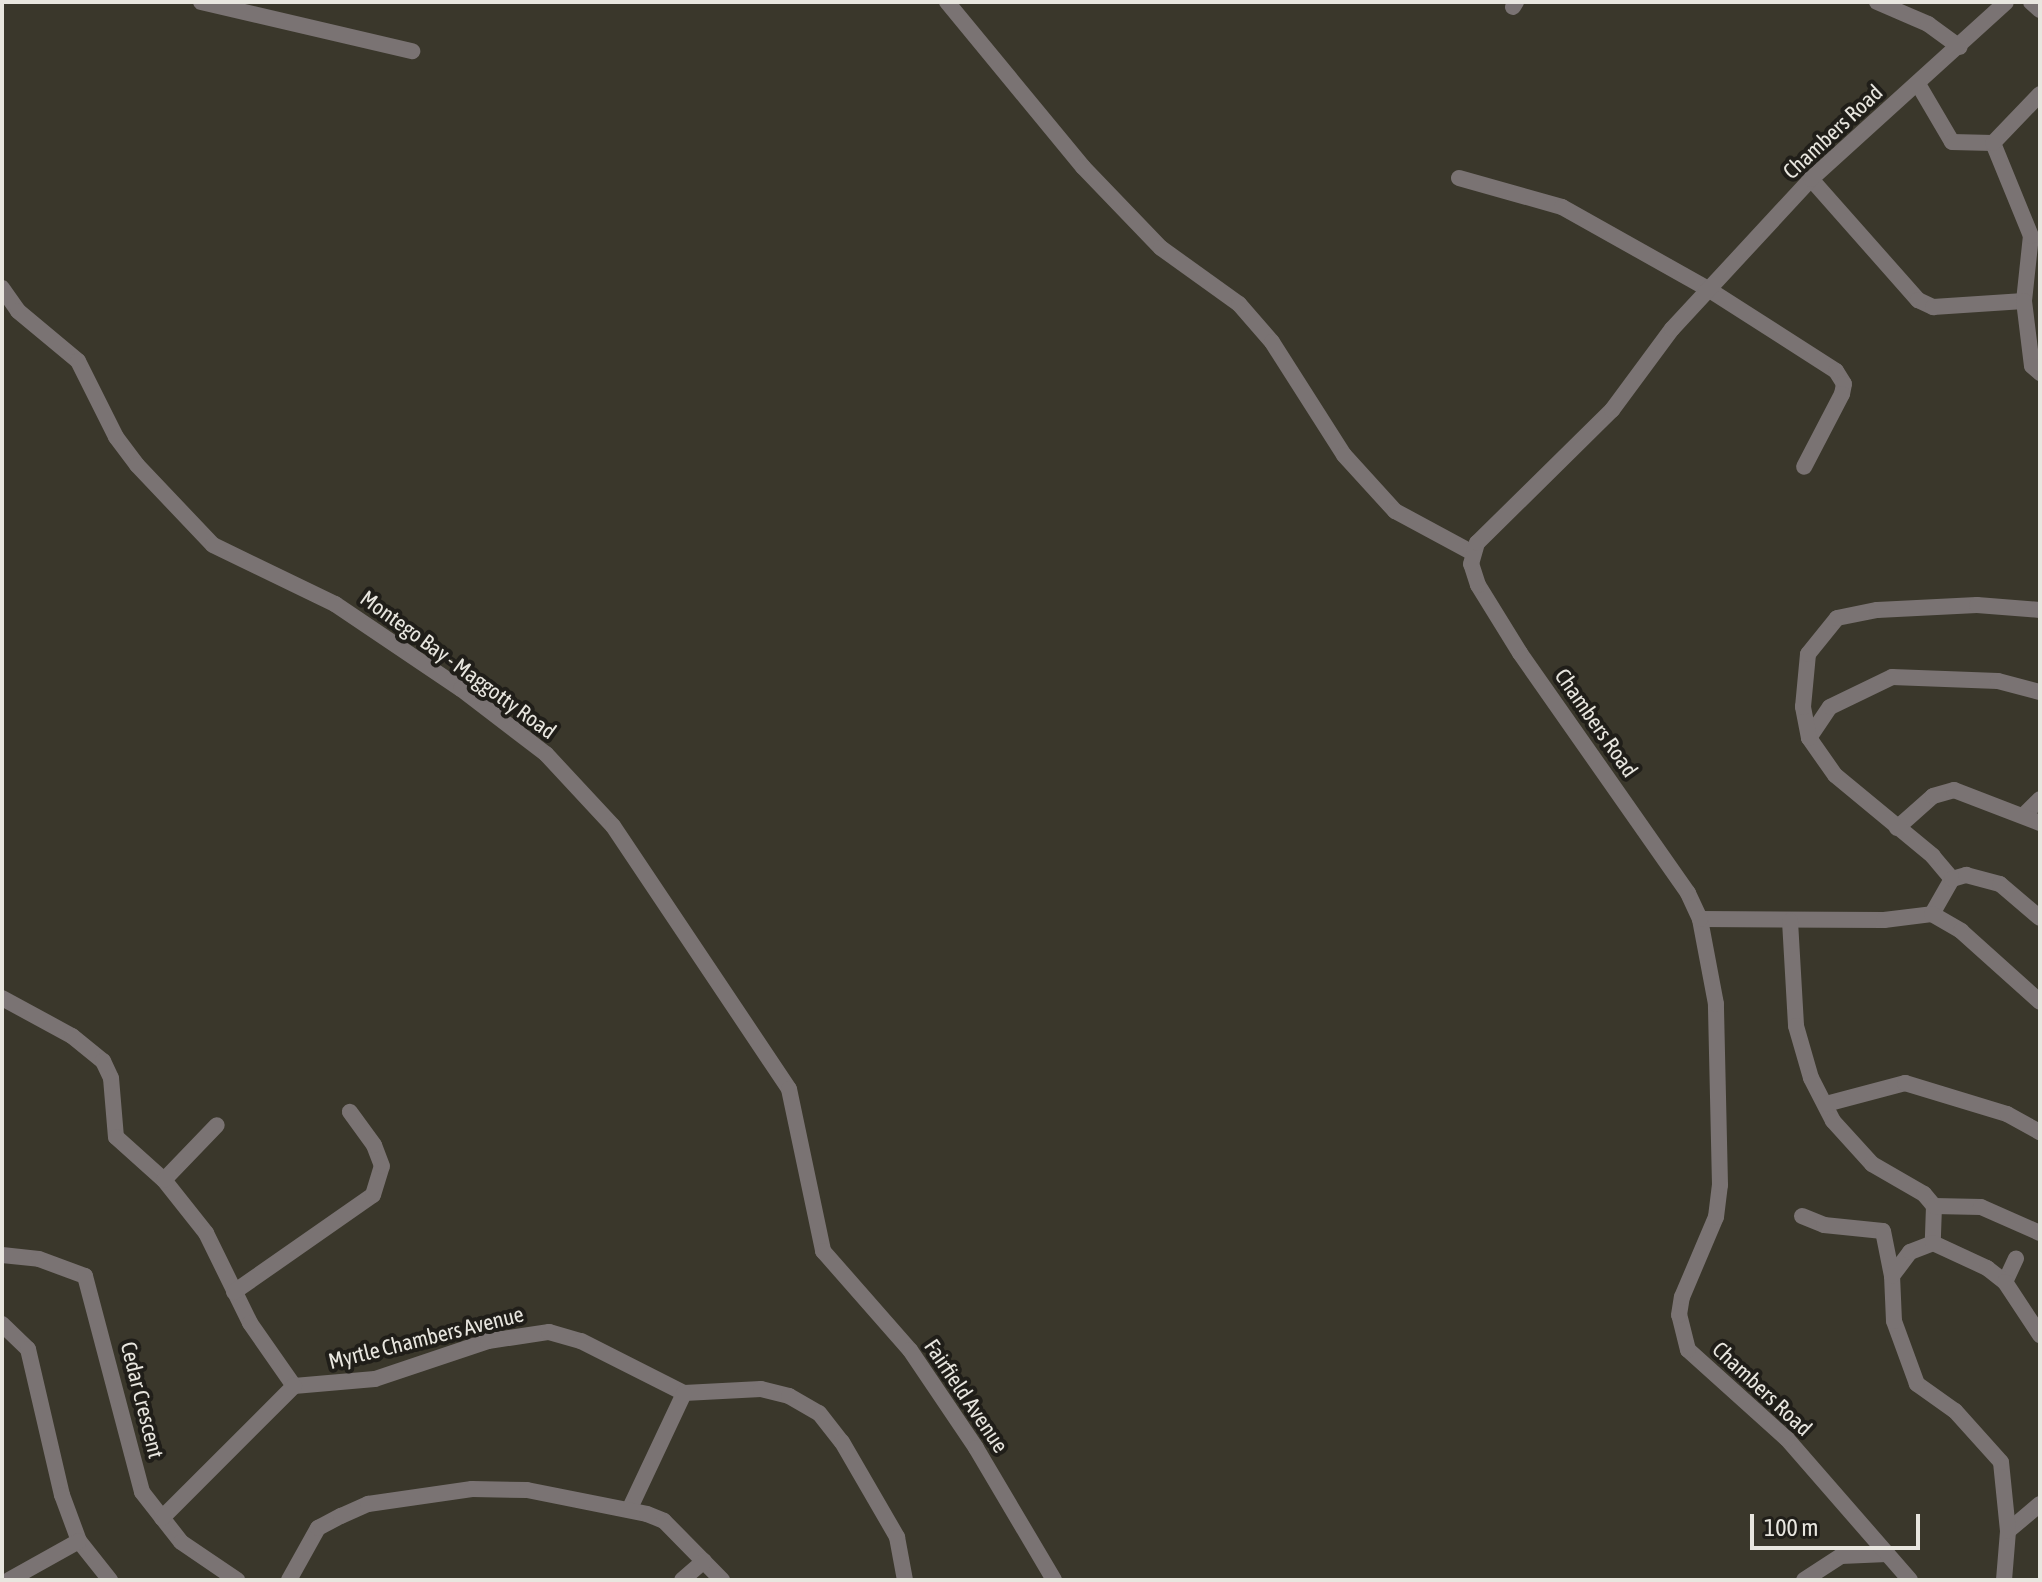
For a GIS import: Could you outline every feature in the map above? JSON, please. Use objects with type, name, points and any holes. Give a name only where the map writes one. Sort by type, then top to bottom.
[{"type":"street","points":[[201,2],[412,51]]},
{"type":"street","points":[[947,2],[1083,167],[1161,248],[1239,304],[1272,342],[1344,455],[1395,511],[1473,553]]},
{"type":"street","points":[[1877,2],[1928,24],[1960,47]]},
{"type":"street","name":"Chambers Road","points":[[1910,1580],[1787,1439],[1688,1350],[1681,1333],[1682,1297],[1707,1244],[1720,1185],[1716,1004],[1700,919],[1688,893],[1478,585],[1473,553],[1485,535],[1612,410],[1708,289],[1811,179],[1960,47],[2006,2]]},
{"type":"street","points":[[2031,2],[2040,10]]},
{"type":"street","points":[[1918,84],[1952,142],[1993,143],[2040,94]]},
{"type":"street","points":[[1993,143],[2031,236],[2024,301],[2032,366],[2040,373]]},
{"type":"street","points":[[1459,178],[1562,207],[1708,289],[1843,379],[1842,394],[1804,467]]},
{"type":"street","points":[[1811,179],[1918,300],[1933,307],[2024,301]]},
{"type":"street","name":"Montego Bay - Maggotty Road","points":[[2,288],[18,311],[78,361],[130,456],[175,510],[213,545],[335,604],[461,689],[546,754],[613,826],[789,1089],[823,1251]]},
{"type":"street","points":[[1952,879],[1835,775],[1809,738],[1803,707],[1808,654],[1837,618],[1877,610],[1977,605],[2040,610]]},
{"type":"street","points":[[1809,738],[1830,707],[1892,677],[1998,681],[2040,692]]},
{"type":"street","points":[[1897,828],[1933,796],[1954,790],[1984,805],[2025,814],[2040,823]]},
{"type":"street","points":[[2025,814],[2040,799]]},
{"type":"street","points":[[1932,914],[1952,879],[1966,875],[2000,884],[2040,918]]},
{"type":"street","points":[[1700,919],[1790,921],[1932,914],[1961,931],[2040,1002]]},
{"type":"street","points":[[1790,921],[1796,1026],[1811,1078],[1833,1121],[1872,1164],[1924,1194],[1934,1206],[1933,1243]]},
{"type":"street","points":[[2,998],[72,1036],[103,1061],[111,1078],[116,1137],[164,1180],[206,1233],[234,1292],[294,1386],[162,1518]]},
{"type":"street","points":[[1826,1104],[1905,1083],[2007,1114],[2040,1132]]},
{"type":"street","points":[[234,1292],[373,1195],[382,1166],[374,1145],[350,1112]]},
{"type":"street","points":[[164,1180],[217,1125]]},
{"type":"street","points":[[1934,1206],[1981,1207],[2040,1233]]},
{"type":"street","points":[[1802,1216],[1824,1225],[1883,1231],[1892,1276],[1894,1321],[1917,1384],[1955,1411],[2001,1462],[2008,1531],[2004,1580]]},
{"type":"street","points":[[1892,1276],[1910,1252],[1933,1243],[1987,1268],[2005,1282],[2040,1335]]},
{"type":"street","name":"Fairfield Avenue","points":[[823,1251],[910,1350],[1054,1580]]},
{"type":"street","name":"Cedar Crescent","points":[[2,1255],[39,1259],[85,1276],[142,1492],[181,1542],[237,1580]]},
{"type":"street","points":[[2005,1282],[2016,1258]]},
{"type":"street","points":[[2,1324],[28,1349],[62,1495],[79,1541],[110,1580]]},
{"type":"street","name":"Myrtle Chambers Avenue","points":[[294,1386],[375,1379],[488,1341],[549,1332],[581,1341],[684,1393],[761,1389],[789,1396],[819,1413],[842,1442],[897,1537],[905,1580]]},
{"type":"street","points":[[630,1508],[684,1393]]},
{"type":"street","points":[[289,1580],[318,1528],[368,1504],[472,1489],[527,1490],[630,1508],[664,1521],[722,1580]]},
{"type":"street","points":[[2008,1531],[2040,1504]]},
{"type":"street","points":[[9,1580],[79,1541]]},
{"type":"street","points":[[1804,1580],[1841,1556],[1887,1554]]},
{"type":"street","points":[[682,1580],[704,1561]]}]
